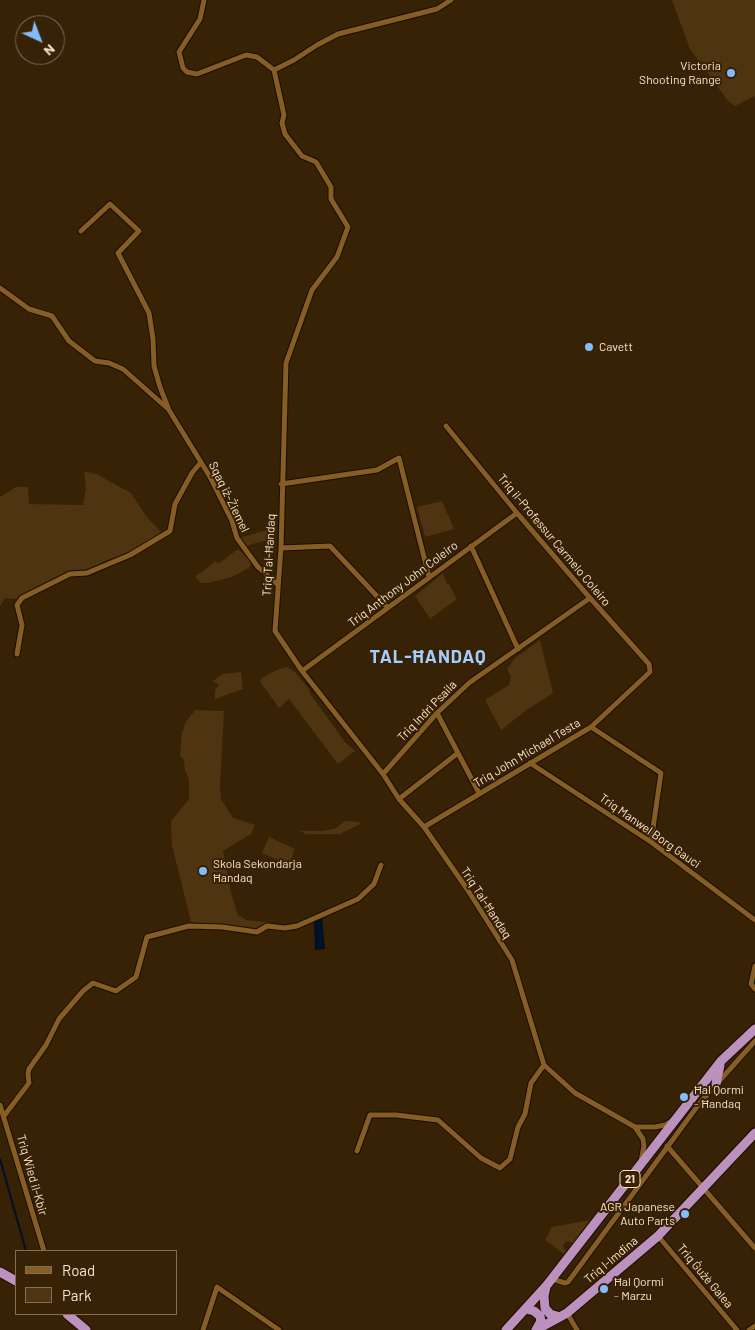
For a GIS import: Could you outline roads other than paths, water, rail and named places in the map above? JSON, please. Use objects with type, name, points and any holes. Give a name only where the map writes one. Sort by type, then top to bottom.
[{"type":"highway","name":"21","points":[[506,1330],[549,1282],[721,1061],[755,1029]]},
{"type":"highway","points":[[716,1084],[721,1061]]},
{"type":"highway","name":"Triq l-Imdina","points":[[536,1330],[564,1315],[658,1236],[755,1133]]},
{"type":"highway","points":[[0,1272],[15,1281]]},
{"type":"highway","points":[[549,1282],[544,1296],[545,1308],[550,1314],[564,1315]]},
{"type":"highway","points":[[526,1309],[534,1311],[540,1316],[542,1321],[536,1330]]},
{"type":"highway","points":[[68,1315],[86,1330]]},
{"type":"street","points":[[204,0],[200,19],[179,52],[183,68],[187,72],[197,74],[246,55],[257,57],[274,70],[294,60],[317,44],[338,34],[437,9],[451,0]]},
{"type":"street","name":"Triq Tal-Ħandaq","points":[[274,70],[284,115],[282,123],[285,134],[302,156],[316,162],[332,187],[331,199],[348,227],[337,258],[312,290],[286,363],[281,548],[275,631],[302,671],[383,774],[399,799],[424,827],[467,889],[512,960],[544,1065]]},
{"type":"street","points":[[81,231],[110,204],[139,232],[118,253],[149,313],[153,339],[154,366],[170,410]]},
{"type":"street","points":[[0,288],[29,309],[52,316],[69,340],[95,361],[109,363],[123,369],[170,410]]},
{"type":"street","name":"Sqaq iż-Żiemel","points":[[170,410],[201,462],[232,521],[237,538],[258,567],[278,586]]},
{"type":"street","name":"Triq il-Professur Carmelo Coleiro","points":[[446,426],[517,513],[649,664]]},
{"type":"street","points":[[282,484],[377,470],[399,458],[429,576]]},
{"type":"street","points":[[17,654],[22,625],[17,605],[22,598],[70,574],[88,573],[130,555],[170,531],[175,504],[192,473],[201,462]]},
{"type":"street","name":"Triq Anthony John Coleiro","points":[[302,671],[517,513]]},
{"type":"street","points":[[281,548],[330,546],[388,608]]},
{"type":"street","points":[[471,546],[518,649]]},
{"type":"street","name":"Triq Indrì Psaila","points":[[383,774],[437,713],[469,683],[590,598]]},
{"type":"street","name":"Triq John Michael Testa","points":[[424,827],[591,727],[650,672],[649,664]]},
{"type":"street","points":[[437,713],[479,793]]},
{"type":"street","points":[[591,727],[661,773],[651,842]]},
{"type":"street","points":[[399,799],[458,753]]},
{"type":"street","name":"Triq Manwel Borg Gauci","points":[[530,764],[651,842],[755,920]]},
{"type":"street","points":[[4,1116],[29,1083],[29,1069],[46,1046],[59,1019],[83,991],[93,983],[116,990],[136,978],[147,937],[189,926],[222,927],[257,932],[267,926],[285,928],[297,926],[358,898],[374,884],[381,865]]},
{"type":"street","points":[[755,966],[751,984],[755,989]]},
{"type":"street","points":[[549,1282],[568,1282],[667,1146],[716,1084],[755,1042]]},
{"type":"street","points":[[357,1151],[370,1115],[396,1115],[438,1120],[480,1158],[500,1168],[510,1159],[518,1127],[525,1114],[531,1083],[544,1065],[575,1093],[635,1127],[643,1139],[644,1146],[637,1170]]},
{"type":"street","name":"Triq Wied il-Kbir","points":[[0,1105],[44,1250]]},
{"type":"street","points":[[635,1127],[655,1127],[664,1125],[676,1118]]},
{"type":"street","points":[[667,1146],[755,1248]]},
{"type":"street","name":"Triq Ġużè Galea","points":[[658,1236],[737,1330]]},
{"type":"street","points":[[203,1330],[217,1287],[279,1330]]},
{"type":"street","points":[[564,1315],[577,1330]]},
{"type":"street","points":[[749,1330],[755,1326]]},
{"type":"water","points":[[322,918],[325,949],[315,950],[314,922]]},
{"type":"waterway","points":[[0,1159],[26,1250]]},
{"type":"place","name":"Victoria Shooting Range","points":[[731,73]]},
{"type":"place","name":"Cavett","points":[[589,347]]},
{"type":"place","name":"Skola Sekondarja Ħandaq","points":[[203,871]]},
{"type":"place","name":"Ħal Qormi - Ħandaq","points":[[684,1097]]},
{"type":"place","name":"AGR Japanese Auto Parts","points":[[685,1214]]},
{"type":"place","name":"Ħal Qormi - Marzu","points":[[604,1289]]},
{"type":"district","name":"TAL-ĦANDAQ","points":[[428,657]]}]
